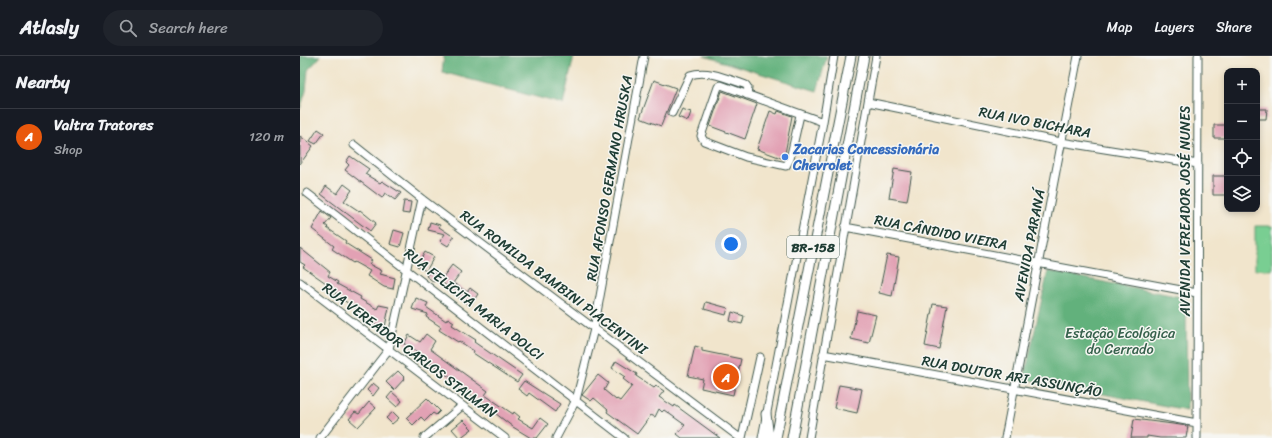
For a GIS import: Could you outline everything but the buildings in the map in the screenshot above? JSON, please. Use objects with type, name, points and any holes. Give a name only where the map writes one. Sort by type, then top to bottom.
[{"type":"main road","name":"BR-158","points":[[776,438],[851,56]]},
{"type":"main road","points":[[792,438],[864,56]]},
{"type":"main road","points":[[766,414],[769,438]]},
{"type":"street","name":"RUA AFONSO GERMANO HRUSKA","points":[[556,438],[576,400],[594,329],[644,56]]},
{"type":"street","points":[[762,438],[823,122],[834,56]]},
{"type":"street","points":[[808,438],[876,56]]},
{"type":"street","name":"AVENIDA PARANÁ","points":[[1005,438],[1078,56]]},
{"type":"street","name":"AVENIDA VEREADOR JOSÉ NUNES","points":[[1197,438],[1198,56]]},
{"type":"street","points":[[672,113],[690,75],[698,72],[746,85],[748,88],[747,95]]},
{"type":"street","points":[[800,115],[790,159],[786,166],[746,157],[704,141],[701,136],[718,87],[721,85],[800,115],[823,122]]},
{"type":"street","name":"RUA IVO BICHARA","points":[[868,102],[1061,142],[1198,164]]},
{"type":"street","name":"RUA ROMILDA BAMBINI PIACENTINI","points":[[354,145],[422,199],[741,438]]},
{"type":"street","name":"RUA FELICITA MARIA DOLCI","points":[[306,193],[406,268],[624,438]]},
{"type":"street","points":[[320,438],[389,349],[422,199]]},
{"type":"street","name":"RUA CÂNDIDO VIEIRA","points":[[845,227],[1197,293]]},
{"type":"street","name":"RUA VEREADOR CARLOS STALMAN","points":[[300,282],[505,438]]},
{"type":"street","name":"RUA DOUTOR ARI ASSUNÇÃO","points":[[823,354],[1197,423]]},
{"type":"street","points":[[741,438],[760,357]]},
{"type":"street","points":[[424,438],[462,406]]},
{"type":"green space","points":[[300,56],[321,56],[308,70],[306,91],[300,109]]},
{"type":"green space","points":[[444,56],[574,56],[563,104],[442,72]]},
{"type":"green space","points":[[704,56],[827,56],[817,91]]},
{"type":"green space","points":[[1255,226],[1272,226],[1272,270],[1255,269]]},
{"type":"green space","name":"Estação Ecológica do Cerrado","points":[[1048,271],[1186,298],[1187,410],[1024,379]]},
{"type":"place","name":"Zacarias Concessionária Chevrolet","points":[[785,157]]},
{"type":"place","name":"Valtra Tratores","points":[[726,377]]}]
